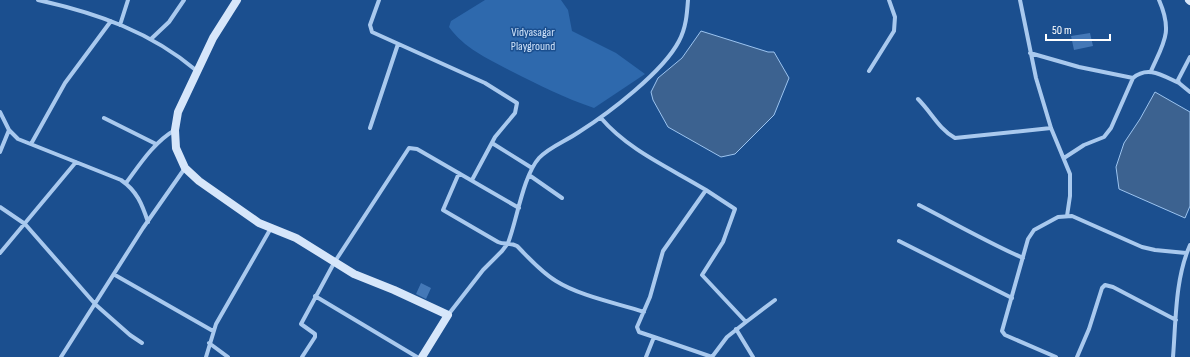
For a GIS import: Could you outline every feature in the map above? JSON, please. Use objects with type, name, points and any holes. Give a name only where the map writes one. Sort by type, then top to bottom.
[{"type":"street","points":[[38,0],[64,6],[120,24],[151,38],[198,71]]},
{"type":"street","points":[[120,24],[128,0]]},
{"type":"street","points":[[151,38],[169,22],[184,0]]},
{"type":"street","points":[[237,0],[213,38],[178,112],[175,130],[176,148],[185,168],[199,181],[259,223],[296,238],[334,263],[354,274],[394,290],[448,315]]},
{"type":"street","points":[[379,0],[371,20],[370,29],[377,35],[486,83],[514,99],[518,106],[515,113],[492,143],[472,180]]},
{"type":"street","points":[[422,357],[448,315],[483,270],[508,243],[529,175],[540,157],[601,118],[645,81],[664,62],[679,42],[687,17],[688,0]]},
{"type":"street","points":[[869,71],[894,31],[895,17],[889,0]]},
{"type":"street","points":[[1020,0],[1030,53],[1051,128],[1070,174],[1071,186],[1067,216]]},
{"type":"street","points":[[1151,71],[1166,32],[1165,14],[1158,0]]},
{"type":"street","points":[[31,144],[65,83],[111,21]]},
{"type":"street","points":[[370,128],[398,44]]},
{"type":"street","points":[[1030,53],[1097,72],[1133,78]]},
{"type":"street","points":[[1179,84],[1179,76],[1190,57]]},
{"type":"street","points":[[1064,158],[1084,145],[1104,138],[1111,128],[1133,78],[1138,73],[1151,71],[1179,84],[1190,92]]},
{"type":"street","points":[[918,99],[930,111],[943,131],[955,138],[1051,128]]},
{"type":"street","points":[[0,112],[9,130],[18,139],[126,183],[137,194],[148,222]]},
{"type":"street","points":[[104,118],[156,144]]},
{"type":"street","points":[[601,118],[617,135],[631,145],[735,209],[723,242],[702,275],[746,322]]},
{"type":"street","points":[[0,152],[9,130]]},
{"type":"street","points":[[126,183],[156,144],[164,136],[175,130]]},
{"type":"street","points":[[492,143],[532,168]]},
{"type":"street","points":[[302,357],[315,337],[315,334],[301,324],[315,296],[334,263],[407,150],[412,148],[417,149],[520,208]]},
{"type":"street","points":[[0,253],[76,162]]},
{"type":"street","points":[[61,357],[96,305],[148,222],[185,168]]},
{"type":"street","points":[[459,173],[443,210],[498,242],[516,246],[556,281],[570,288],[644,312]]},
{"type":"street","points":[[529,175],[562,198]]},
{"type":"street","points":[[706,190],[663,251],[637,330],[641,333],[712,357],[727,337],[775,300]]},
{"type":"street","points":[[919,204],[981,239],[1023,258]]},
{"type":"street","points":[[0,207],[25,224],[96,305],[130,335],[142,343]]},
{"type":"street","points":[[1056,357],[1002,334],[1031,233],[1058,217],[1072,216],[1142,247],[1155,250],[1186,253]]},
{"type":"street","points":[[206,357],[213,330],[271,228]]},
{"type":"street","points":[[899,241],[1012,298]]},
{"type":"street","points":[[1173,357],[1180,275],[1186,253],[1190,245]]},
{"type":"street","points":[[115,275],[213,330]]},
{"type":"street","points":[[1077,357],[1089,329],[1102,288],[1105,285],[1113,287],[1176,320]]},
{"type":"street","points":[[315,296],[417,357]]},
{"type":"street","points":[[736,330],[753,357]]},
{"type":"street","points":[[646,357],[654,337]]},
{"type":"street","points":[[209,343],[228,357]]},
{"type":"street","points":[[1042,357],[1045,352]]},
{"type":"green space","name":"Vidyasagar Playground","points":[[485,0],[561,0],[568,10],[572,31],[616,53],[645,74],[594,108],[552,91],[477,52],[462,41],[449,27],[451,21]]},
{"type":"shaded area","points":[[701,31],[768,52],[774,52],[789,78],[774,115],[735,154],[721,157],[668,127],[653,100],[651,92],[658,78],[682,58]]},
{"type":"shaded area","points":[[1155,92],[1190,112],[1190,206],[1185,218],[1119,189],[1116,167],[1124,143],[1140,119]]},
{"type":"building","points":[[1090,33],[1093,46],[1074,50],[1071,36]]},
{"type":"building","points":[[421,283],[431,288],[426,299],[416,294]]}]
